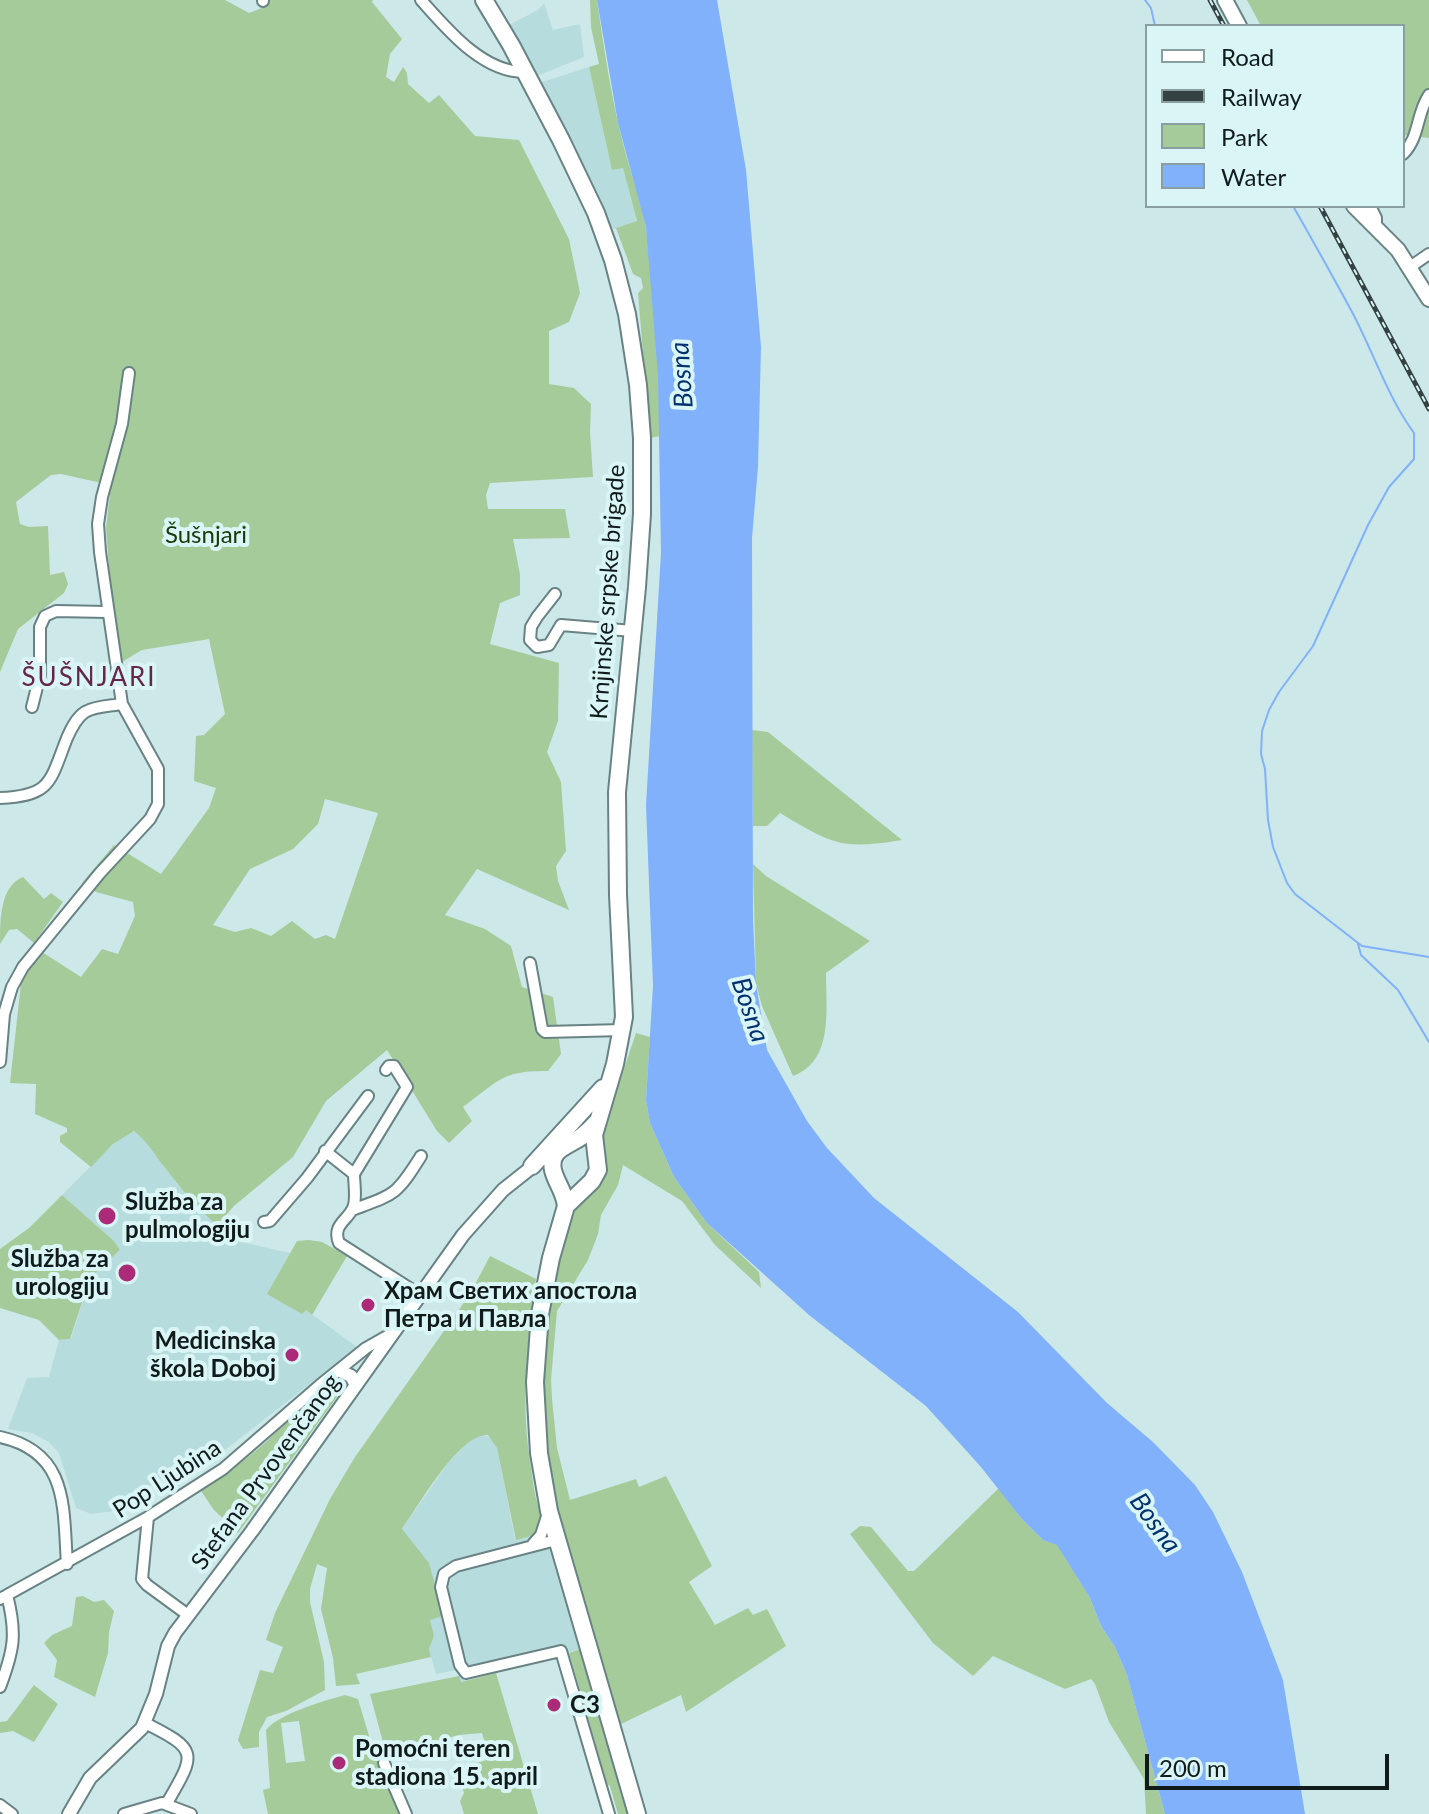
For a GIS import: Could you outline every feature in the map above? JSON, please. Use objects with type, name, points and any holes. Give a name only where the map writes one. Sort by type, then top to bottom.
[{"type":"main road","points":[[1225,0],[1238,24]]},
{"type":"main road","name":"Krnjinske srpske brigade","points":[[487,2],[561,140],[596,213],[613,260],[627,314],[638,385],[642,514],[617,792],[623,1030],[597,1122],[594,1153]]},
{"type":"main road","points":[[1356,208],[1398,250],[1429,299]]},
{"type":"main road","points":[[532,1166],[596,1098],[611,1077]]},
{"type":"main road","points":[[566,1206],[552,1166],[564,1147],[587,1133],[597,1122]]},
{"type":"main road","points":[[564,1147],[582,1143],[594,1153],[598,1170],[566,1206],[545,1284],[537,1357],[537,1428],[556,1540],[637,1814]]},
{"type":"main road","points":[[559,1182],[573,1188],[587,1185]]},
{"type":"street","points":[[421,0],[477,54],[497,67],[524,72]]},
{"type":"street","points":[[1405,152],[1413,143],[1419,113],[1429,95]]},
{"type":"street","points":[[1371,208],[1376,218],[1376,229]]},
{"type":"street","points":[[1410,267],[1429,254]]},
{"type":"street","points":[[0,1062],[0,1034],[12,987],[34,951],[150,819],[158,804],[158,769],[122,704],[107,612],[98,524],[102,497],[122,424],[129,373]]},
{"type":"street","points":[[555,594],[531,627],[530,640],[537,647],[549,645],[561,625],[633,631]]},
{"type":"street","points":[[32,707],[40,675],[40,627],[45,616],[56,611],[107,612]]},
{"type":"street","points":[[0,798],[29,796],[39,791],[53,776],[77,719],[94,709],[122,704]]},
{"type":"street","points":[[530,963],[545,1032],[623,1030]]},
{"type":"street","points":[[352,1210],[354,1174],[407,1087],[394,1066],[386,1070]]},
{"type":"street","points":[[264,1222],[270,1221],[296,1192],[368,1096]]},
{"type":"street","name":"Stefana Prvovenčanog","points":[[72,1808],[90,1778],[128,1744],[145,1723],[168,1646],[188,1615],[463,1235],[517,1178],[564,1147]]},
{"type":"street","points":[[325,1151],[354,1174]]},
{"type":"street","points":[[420,1295],[339,1243],[336,1236],[343,1218],[352,1210],[393,1194],[401,1187],[421,1156]]},
{"type":"street","points":[[517,1178],[537,1173],[559,1182]]},
{"type":"street","name":"Pop Ljubina","points":[[4,1597],[148,1517],[223,1469],[366,1348],[395,1331]]},
{"type":"street","points":[[340,1371],[357,1364],[370,1366]]},
{"type":"street","points":[[340,1371],[351,1376],[356,1385]]},
{"type":"street","points":[[0,1437],[35,1449],[50,1468],[62,1500],[67,1564]]},
{"type":"street","points":[[529,1547],[541,1535],[549,1511]]},
{"type":"street","points":[[148,1517],[142,1579],[188,1615]]},
{"type":"street","points":[[556,1540],[456,1566],[444,1574],[441,1587],[460,1665],[469,1674],[561,1651],[609,1814]]},
{"type":"street","points":[[0,1687],[13,1649],[13,1624],[4,1597]]},
{"type":"street","points":[[145,1723],[175,1738],[186,1749],[189,1766],[167,1803]]},
{"type":"street","points":[[384,1763],[406,1814]]},
{"type":"street","points":[[124,1814],[155,1803],[167,1803],[191,1814]]},
{"type":"street","points":[[0,1805],[12,1814]]},
{"type":"shaded area","points":[[544,3],[553,30],[580,24],[584,57],[534,77],[507,26],[538,10]]},
{"type":"shaded area","points":[[589,67],[612,170],[623,167],[637,222],[613,229],[536,84]]},
{"type":"shaded area","points":[[133,1131],[150,1143],[176,1183],[217,1225],[241,1242],[290,1253],[268,1294],[306,1310],[357,1347],[175,1489],[169,1472],[115,1511],[91,1514],[76,1508],[59,1453],[49,1442],[32,1433],[8,1429],[27,1378],[49,1377],[59,1340],[71,1339],[90,1278],[120,1250],[114,1241],[62,1195],[113,1144]]},
{"type":"shaded area","points":[[480,1434],[492,1438],[497,1448],[515,1539],[544,1521],[581,1649],[460,1682],[457,1670],[436,1674],[429,1649],[434,1636],[429,1619],[443,1615],[402,1529],[448,1463]]},
{"type":"green space","name":"Šušnjari","points":[[0,0],[225,0],[249,13],[264,7],[269,0],[373,0],[402,39],[390,54],[386,77],[394,82],[403,67],[408,84],[429,103],[439,95],[475,136],[519,140],[569,239],[580,293],[569,322],[549,331],[549,384],[574,388],[591,404],[593,477],[490,483],[486,495],[488,509],[565,509],[570,538],[513,539],[520,574],[520,595],[500,603],[490,644],[559,663],[558,721],[547,752],[561,782],[566,851],[556,866],[569,910],[477,869],[445,915],[485,929],[511,946],[522,987],[553,997],[561,1054],[548,1071],[511,1075],[493,1084],[463,1107],[472,1121],[449,1143],[437,1131],[387,1050],[326,1101],[293,1157],[234,1206],[217,1225],[134,1131],[113,1144],[91,1167],[60,1142],[60,1136],[67,1132],[67,1128],[35,1114],[36,1084],[10,1083],[21,983],[42,952],[81,977],[102,949],[118,954],[135,916],[133,902],[96,892],[82,883],[114,845],[161,874],[209,808],[216,788],[194,781],[196,736],[204,735],[225,714],[209,639],[142,650],[122,662],[106,528],[111,485],[61,474],[51,475],[16,502],[20,524],[48,526],[50,575],[64,572],[68,584],[64,593],[18,629],[0,672]],"holes":[[[325,799],[378,813],[335,939],[326,935],[315,939],[292,921],[271,936],[251,928],[235,932],[213,925],[250,869],[293,849],[318,824]]]},
{"type":"green space","points":[[590,0],[597,0],[616,114],[642,208],[650,254],[657,332],[660,436],[650,438],[638,293],[643,288],[641,278],[633,274],[616,228],[637,221],[623,168],[612,170],[589,67],[599,64],[591,27]]},
{"type":"green space","points":[[1247,0],[1429,0],[1429,138],[1405,135],[1405,24],[1260,24]]},
{"type":"green space","points":[[752,730],[768,732],[902,840],[865,844],[838,842],[812,832],[780,813],[767,826],[753,826]]},
{"type":"green space","points":[[753,864],[766,876],[870,941],[826,973],[825,1032],[821,1046],[806,1069],[793,1076],[762,1006],[756,984]]},
{"type":"green space","points":[[23,877],[44,899],[51,893],[63,902],[34,943],[17,929],[9,930],[0,944],[1,915],[6,896],[15,881]]},
{"type":"green space","points":[[636,1033],[650,1037],[646,1100],[650,1123],[674,1177],[707,1223],[759,1272],[761,1288],[715,1245],[682,1201],[623,1165],[618,1185],[601,1215],[588,1260],[557,1311],[551,1380],[557,1448],[570,1500],[636,1479],[639,1487],[666,1476],[712,1566],[689,1582],[715,1625],[748,1608],[753,1615],[767,1609],[786,1646],[686,1712],[681,1695],[617,1726],[554,1490],[545,1430],[542,1369],[546,1309],[560,1250],[574,1209],[603,1179],[604,1161],[598,1147]]},
{"type":"green space","points":[[62,1195],[114,1241],[120,1250],[90,1278],[70,1339],[59,1340],[39,1320],[0,1308],[0,1249],[29,1228]]},
{"type":"green space","points":[[297,1241],[322,1242],[347,1256],[312,1315],[306,1310],[302,1314],[267,1294]]},
{"type":"green space","points":[[490,1256],[536,1279],[528,1345],[526,1410],[534,1488],[544,1521],[535,1535],[516,1540],[497,1448],[488,1435],[465,1446],[440,1473],[402,1529],[429,1563],[443,1616],[430,1620],[434,1636],[429,1649],[431,1657],[356,1674],[360,1684],[336,1686],[333,1658],[321,1609],[327,1568],[317,1564],[310,1602],[324,1662],[325,1690],[286,1711],[267,1717],[259,1732],[259,1747],[243,1749],[238,1740],[260,1670],[273,1673],[283,1647],[266,1640],[275,1613],[330,1499],[355,1457],[470,1294]]},
{"type":"green space","points":[[342,1379],[345,1385],[342,1390],[238,1533],[214,1510],[201,1491],[266,1442],[323,1387]]},
{"type":"green space","points":[[999,1488],[1021,1518],[1043,1540],[1057,1544],[1115,1647],[1127,1675],[1165,1814],[1146,1814],[1144,1779],[1109,1722],[1091,1679],[1065,1689],[993,1656],[973,1676],[933,1643],[850,1534],[860,1526],[871,1527],[908,1571],[914,1571]]},
{"type":"green space","points":[[83,1596],[94,1602],[104,1600],[114,1611],[108,1653],[95,1697],[54,1677],[57,1660],[44,1643],[52,1635],[72,1626],[76,1597]]},
{"type":"green space","points":[[581,1649],[631,1814],[618,1814],[607,1784],[569,1653]]},
{"type":"green space","points":[[496,1673],[538,1814],[464,1814],[460,1801],[464,1793],[457,1769],[490,1759],[482,1733],[458,1735],[387,1757],[370,1694],[459,1676],[461,1682]]},
{"type":"green space","points":[[34,1685],[58,1704],[34,1742],[13,1731],[0,1733],[0,1722],[7,1721]]},
{"type":"green space","points":[[345,1695],[358,1699],[372,1746],[400,1814],[268,1814],[263,1790],[270,1788],[266,1730],[292,1713]],"holes":[[[299,1721],[305,1761],[286,1763],[281,1723]]]},
{"type":"water","name":"Bosna","points":[[597,0],[717,0],[746,170],[761,347],[758,467],[752,538],[753,920],[756,984],[767,1050],[807,1121],[827,1148],[874,1198],[1018,1312],[1107,1403],[1153,1442],[1195,1485],[1213,1512],[1242,1572],[1283,1680],[1305,1814],[1165,1814],[1127,1675],[1090,1598],[1057,1545],[1043,1540],[1021,1518],[981,1467],[926,1406],[809,1315],[707,1223],[674,1177],[650,1123],[646,1100],[653,986],[646,805],[661,553],[658,376],[646,227],[618,123]]},
{"type":"waterway","points":[[1145,0],[1151,8],[1155,24]]},
{"type":"waterway","points":[[1294,208],[1414,433],[1414,459],[1389,487],[1368,525],[1313,646],[1269,710],[1262,731],[1261,754],[1268,820],[1273,847],[1287,883],[1295,894],[1362,946],[1429,957]]},
{"type":"waterway","points":[[1358,944],[1361,955],[1398,990],[1429,1042]]},
{"type":"railway","points":[[1210,0],[1223,24]]},
{"type":"railway","points":[[1321,208],[1429,409]]},
{"type":"place","name":"Služba za pulmologiju","points":[[107,1216]]},
{"type":"place","name":"Služba za urologiju","points":[[127,1273]]},
{"type":"place","name":"Храм Светих апостола Петра и Павла","points":[[368,1305]]},
{"type":"place","name":"Medicinska škola Doboj","points":[[292,1355]]},
{"type":"place","name":"C3","points":[[554,1705]]},
{"type":"place","name":"Pomoćni teren stadiona 15. april","points":[[339,1763]]},
{"type":"district","name":"ŠUŠNJARI","points":[[89,678]]}]
